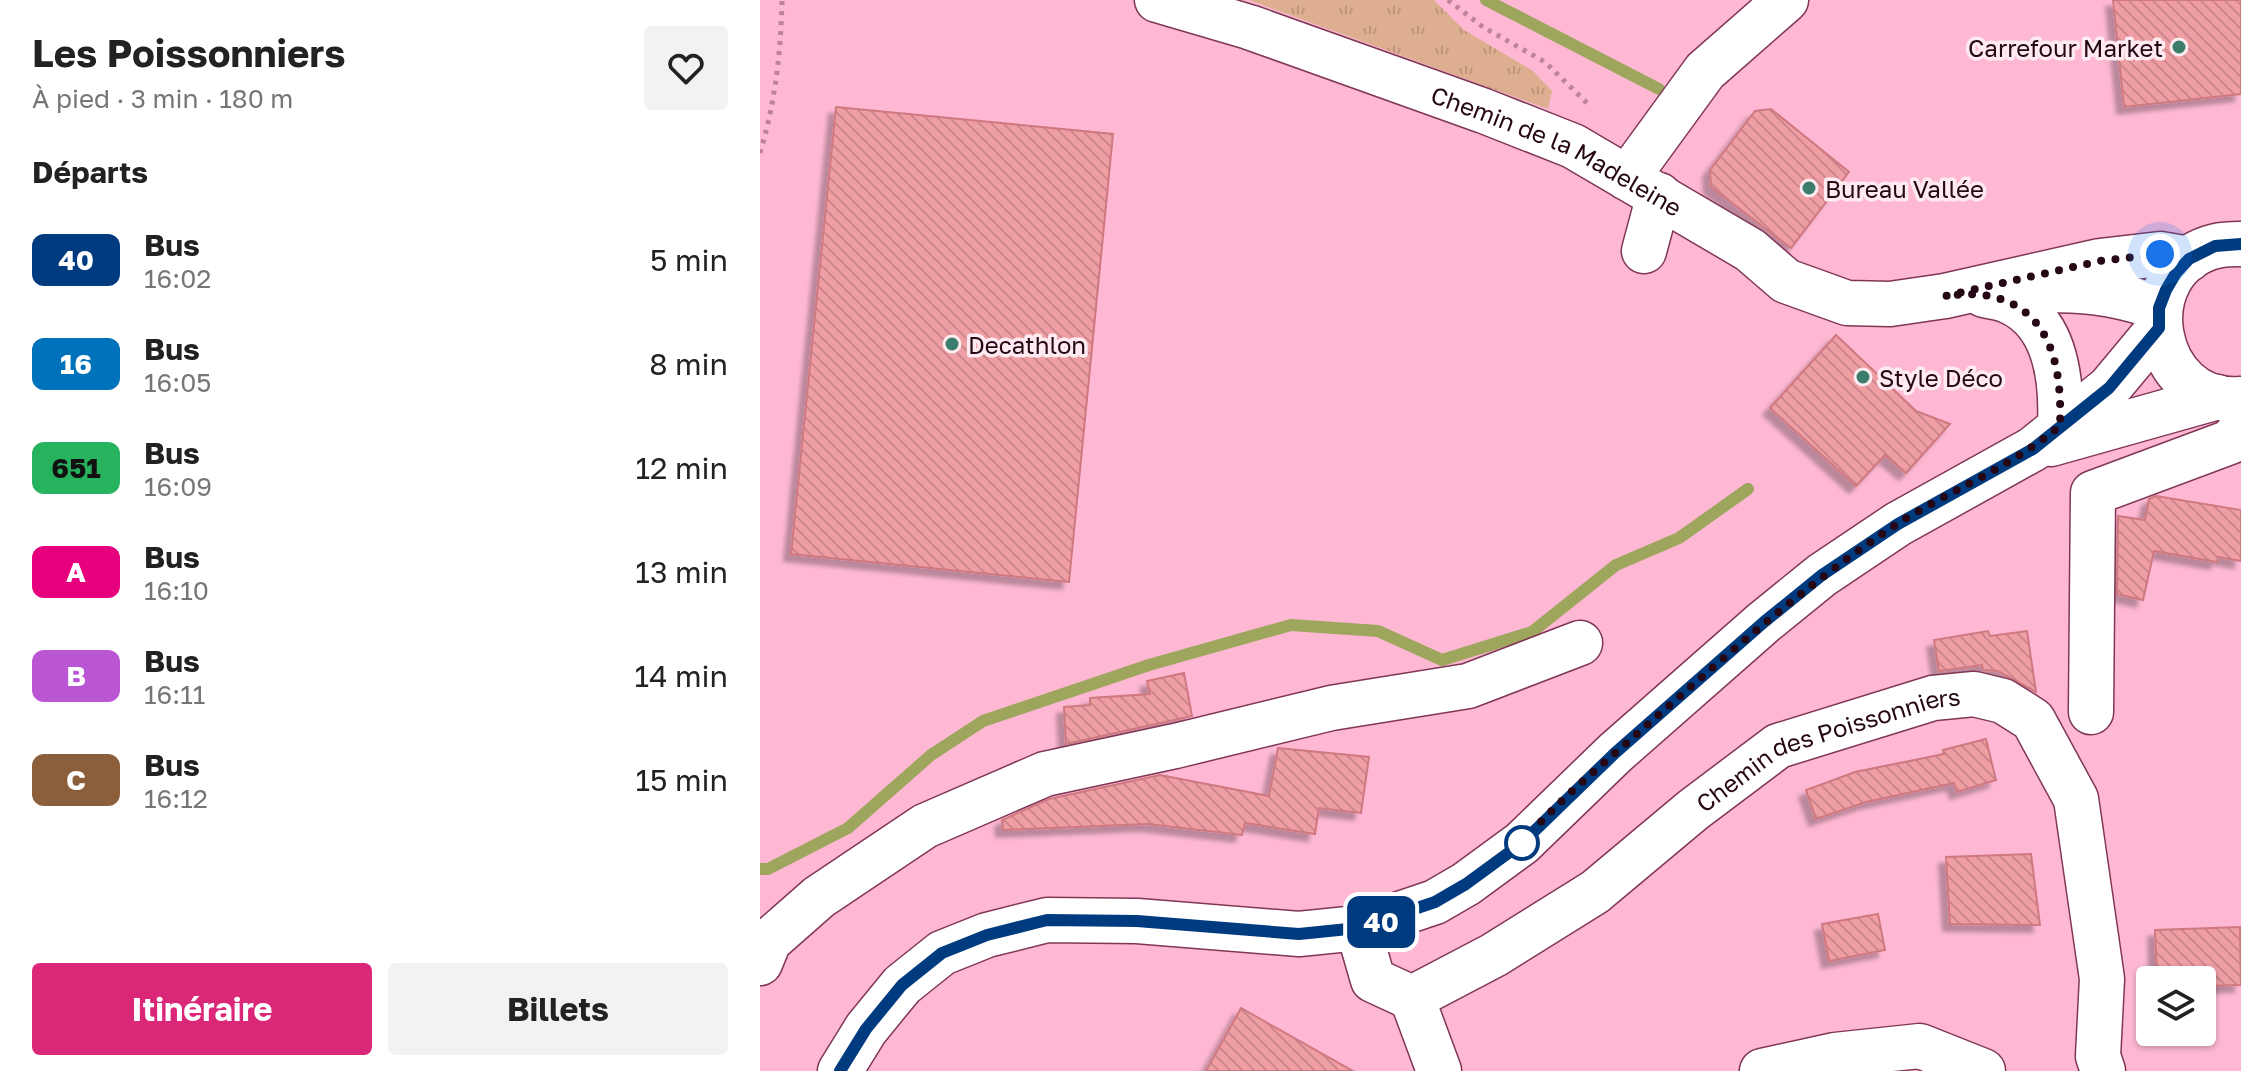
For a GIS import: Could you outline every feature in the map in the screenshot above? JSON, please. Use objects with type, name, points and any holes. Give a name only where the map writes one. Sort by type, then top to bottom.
[{"type":"street","name":"Chemin de la Madeleine","points":[[1157,0],[1249,27],[1573,146],[1750,250],[1786,281],[1847,303],[1890,304],[1963,295]]},
{"type":"street","points":[[1644,251],[1643,186],[1705,71],[1786,0]]},
{"type":"street","points":[[840,1071],[866,1029],[902,985],[942,953],[987,935],[1047,920],[1137,921],[1299,934],[1358,928],[1435,902],[1466,884],[1522,843],[1627,743],[1822,575],[1898,524],[2046,438],[2109,388],[2159,318],[2166,290],[2176,273],[2189,259],[2215,246],[2241,244]]},
{"type":"street","points":[[1963,295],[2100,261],[2160,254],[2189,259]]},
{"type":"street","points":[[1963,295],[2056,290],[2106,294],[2139,301],[2159,318],[2165,351],[2178,372],[2196,388],[2233,409]]},
{"type":"street","points":[[1963,295],[2011,302],[2046,335],[2060,384],[2046,438]]},
{"type":"street","points":[[2046,438],[2233,409]]},
{"type":"street","points":[[2091,712],[2093,493],[2230,442],[2233,409]]},
{"type":"street","points":[[760,963],[769,941],[819,897],[925,826],[1045,774],[1331,708],[1468,686],[1580,643]]},
{"type":"street","name":"Chemin des Poissonniers","points":[[1412,998],[1494,955],[1595,892],[1693,810],[1778,746],[1933,698],[1974,694],[2003,701],[2033,720],[2076,799],[2102,979],[2098,1056],[2103,1071]]},
{"type":"street","points":[[1358,928],[1373,980],[1412,998],[1439,1071]]},
{"type":"street","points":[[1762,1071],[1835,1055],[1920,1046],[1983,1071]]},
{"type":"path","points":[[760,153],[769,123],[781,42],[782,0]]},
{"type":"path","points":[[1448,0],[1483,27],[1545,62],[1588,103],[1573,146]]},
{"type":"green space","points":[[1249,0],[1434,0],[1464,30],[1533,71],[1552,91],[1548,109]]},
{"type":"building","name":"Carrefour Market","points":[[2113,0],[2241,0],[2241,94],[2124,107]]},
{"type":"building","name":"Decathlon","points":[[836,107],[1113,134],[1069,582],[791,554]]},
{"type":"building","points":[[1771,109],[1849,172],[1791,248],[1711,187],[1710,170],[1755,111]]},
{"type":"building","points":[[1836,335],[1916,411],[1950,424],[1906,473],[1885,455],[1856,486],[1770,408]]},
{"type":"building","points":[[2156,496],[2241,510],[2241,561],[2218,557],[2217,562],[2154,551],[2143,600],[2117,594],[2118,516],[2145,520],[2149,499]]},
{"type":"building","points":[[1988,631],[1990,636],[2027,631],[2036,692],[1998,671],[1983,670],[1982,665],[1939,671],[1934,640]]},
{"type":"building","points":[[1184,673],[1192,716],[1066,744],[1064,707],[1090,705],[1090,698],[1150,694],[1147,681]]},
{"type":"building","points":[[1986,739],[1996,780],[1957,792],[1954,783],[1866,802],[1816,819],[1806,790],[1855,772],[1944,754],[1943,750]]},
{"type":"building","points":[[1278,748],[1369,757],[1361,813],[1319,808],[1315,834],[1245,823],[1242,835],[1148,824],[1003,830],[1002,820],[1049,799],[1160,775],[1269,796]]},
{"type":"building","points":[[2031,854],[2040,925],[1950,924],[1946,857]]},
{"type":"building","points":[[1878,914],[1885,950],[1829,961],[1822,924]]},
{"type":"building","points":[[2240,927],[2241,985],[2216,986],[2216,966],[2156,966],[2155,930]]},
{"type":"building","points":[[1241,1008],[1353,1071],[1206,1071]]},
{"type":"waterway","points":[[1486,0],[1659,89]]},
{"type":"waterway","points":[[760,869],[768,869],[848,828],[931,755],[983,721],[1149,665],[1291,625],[1378,631],[1442,660],[1532,632],[1616,565],[1679,538],[1748,489]]},
{"type":"bus line","name":"40","points":[[840,1071],[866,1029],[902,985],[942,953],[987,935],[1047,920],[1137,921],[1299,934],[1358,928],[1411,912],[1466,884],[1522,843],[1615,753],[1822,575],[1898,524],[2033,449],[2109,388],[2159,328],[2159,308],[2176,273],[2189,259],[2215,246],[2241,244]]},
{"type":"place","name":"Carrefour Market","points":[[2179,47]]},
{"type":"place","name":"Bureau Vallée","points":[[1809,188]]},
{"type":"place","name":"Decathlon","points":[[952,344]]},
{"type":"place","name":"Style Déco","points":[[1863,377]]},
{"type":"route","points":[[1522,843],[1615,753],[1822,575],[1898,524],[2033,449],[2060,426],[2060,384],[2046,335],[2011,302],[1981,294],[1945,296],[2100,261],[2160,254]]}]
